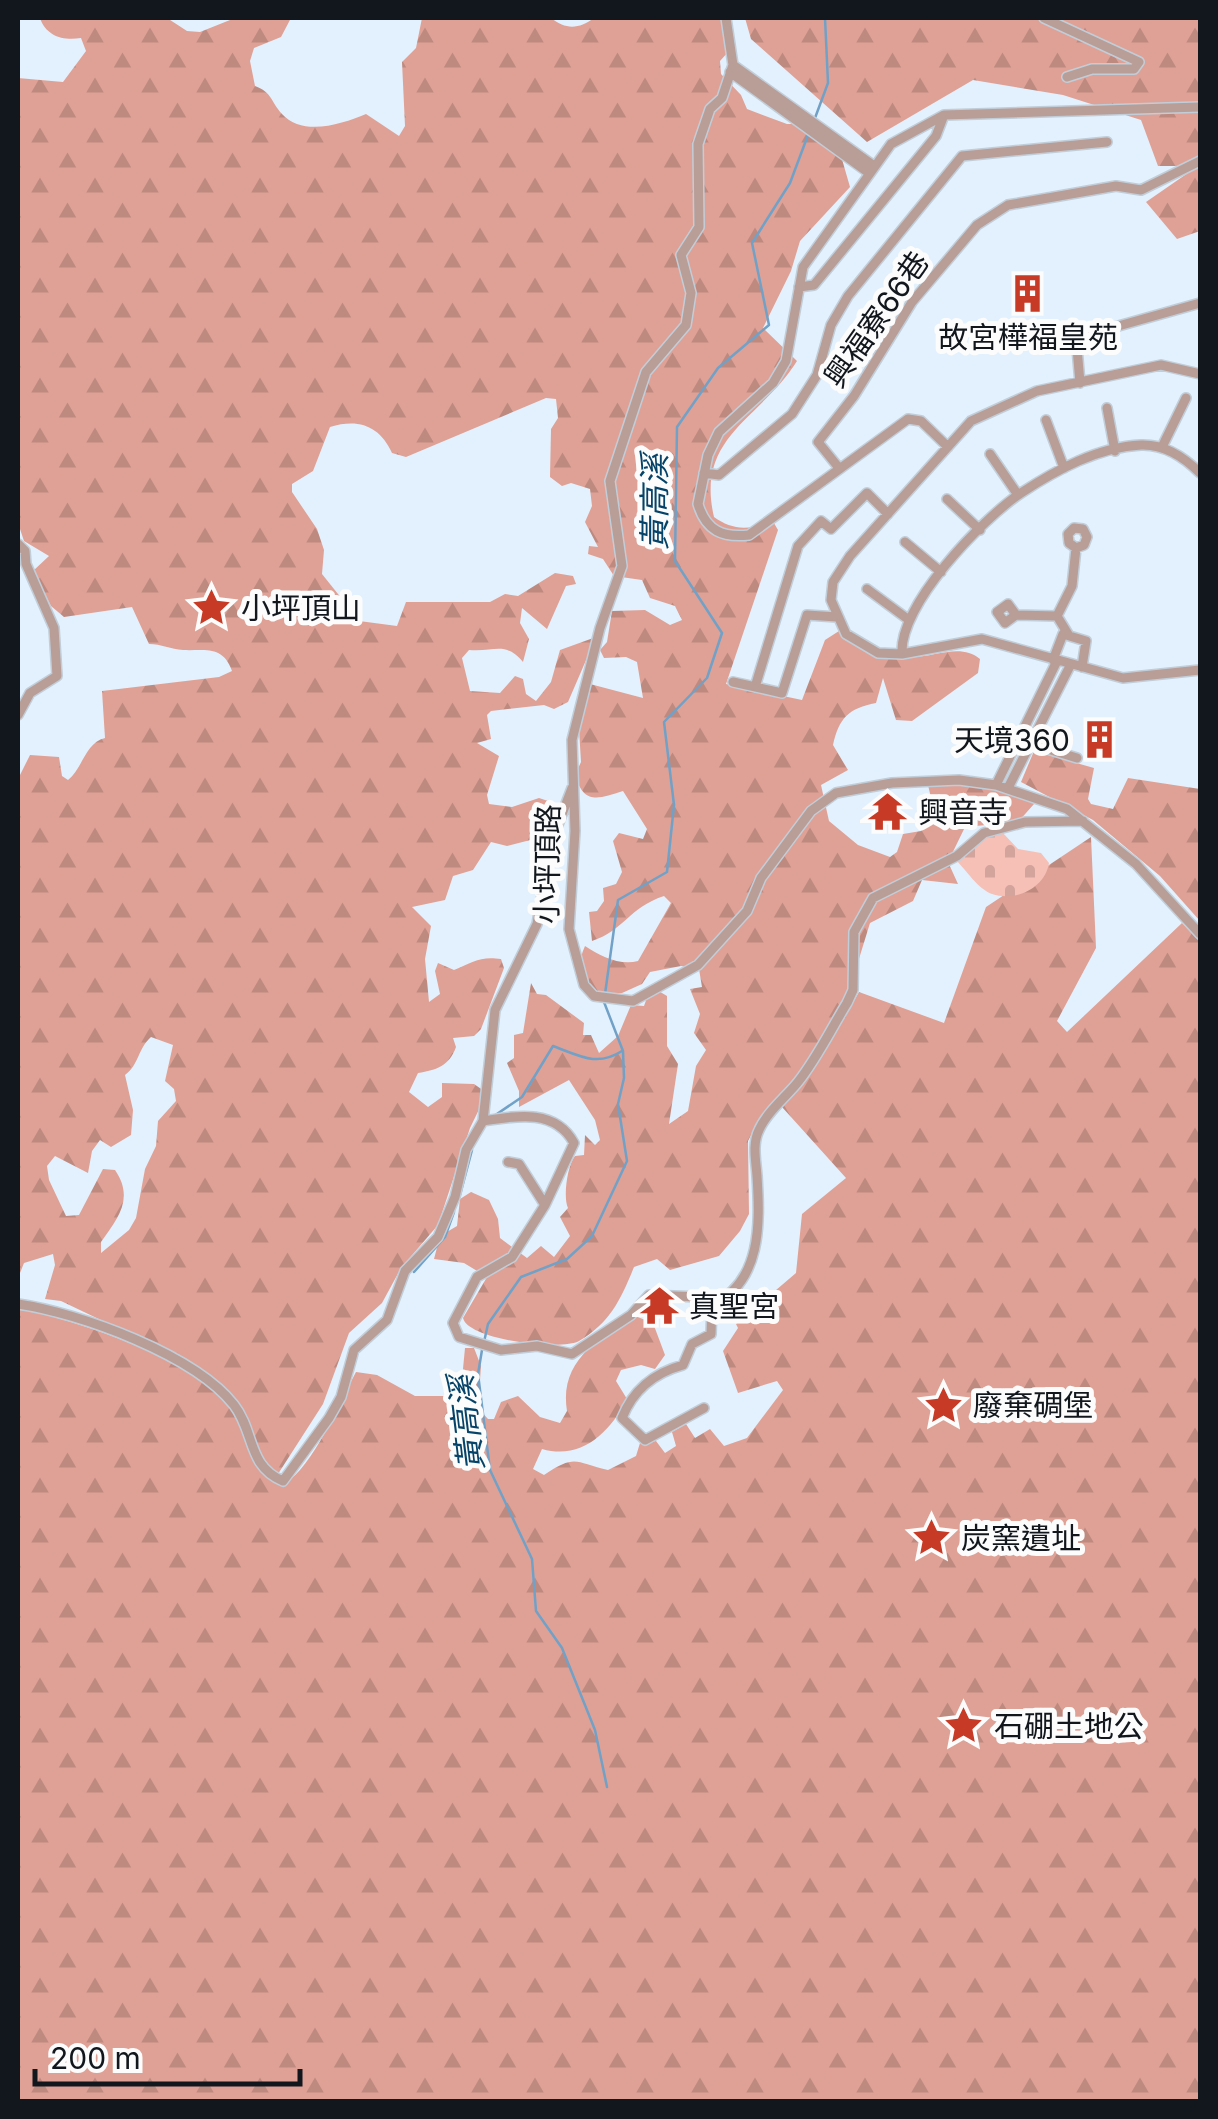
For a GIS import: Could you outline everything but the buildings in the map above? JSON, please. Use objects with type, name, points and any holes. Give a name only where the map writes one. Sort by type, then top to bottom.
[{"type":"street","points":[[726,18],[732,68],[871,170]]},
{"type":"street","points":[[1044,18],[1139,62],[1134,69],[1092,70],[1068,77]]},
{"type":"street","name":"小坪頂路","points":[[732,68],[698,144],[699,227],[681,255],[691,293],[686,325],[646,372],[610,481],[622,566],[576,717],[572,786],[569,929],[584,985],[594,996],[633,1001],[698,965],[747,911],[761,878],[812,811],[836,793],[892,783],[958,780],[996,785],[1066,809],[1136,864],[1200,934]]},
{"type":"street","name":"興福寮66巷","points":[[948,447],[921,421],[908,419],[765,528],[728,538],[713,530],[702,517],[698,504],[704,473],[720,432],[773,383],[786,361],[803,267],[891,144],[944,115],[1200,107]]},
{"type":"street","points":[[799,287],[814,285],[936,136],[944,115]]},
{"type":"street","points":[[704,473],[719,475],[792,414],[817,376],[832,325],[848,296],[962,156],[1108,142]]},
{"type":"street","name":"興福寮66巷","points":[[840,468],[818,442],[854,396],[912,302],[977,225],[1008,204],[1116,186],[1141,190],[1200,161]]},
{"type":"street","points":[[1080,383],[1077,348],[1090,334],[1200,303]]},
{"type":"street","points":[[1200,374],[1161,365],[1037,391],[997,405],[971,420],[833,582],[837,617],[860,646],[902,654],[982,639],[1123,678],[1200,670]]},
{"type":"street","points":[[1162,447],[1186,398]]},
{"type":"street","points":[[1108,408],[1115,451]]},
{"type":"street","points":[[1046,420],[1064,468]]},
{"type":"street","points":[[902,654],[901,635],[940,572],[1018,494],[1064,468],[1140,445],[1162,447],[1186,459],[1200,474]]},
{"type":"street","points":[[990,454],[1018,494]]},
{"type":"street","points":[[755,687],[798,546],[821,520],[831,529],[867,493],[888,514]]},
{"type":"street","points":[[948,499],[980,530]]},
{"type":"street","points":[[905,542],[940,572]]},
{"type":"street","points":[[18,544],[26,551],[26,564],[54,628],[57,676],[30,693],[18,715]]},
{"type":"street","points":[[1057,616],[1072,586],[1076,548]]},
{"type":"street","points":[[867,589],[909,620]]},
{"type":"street","points":[[733,682],[782,693],[807,615],[837,617]]},
{"type":"street","points":[[1016,615],[1057,616]]},
{"type":"street","points":[[1057,616],[1068,634]]},
{"type":"street","points":[[996,785],[1055,660],[1063,634],[1086,641],[1082,667]]},
{"type":"street","points":[[1008,788],[1071,664]]},
{"type":"street","points":[[1019,739],[1078,758]]},
{"type":"street","points":[[18,1304],[96,1325],[168,1357],[222,1390],[238,1410],[255,1460],[283,1480],[341,1397],[354,1350],[387,1320],[406,1271],[438,1237],[455,1197],[466,1150],[483,1121],[495,1010],[537,924],[551,842],[572,786]]},
{"type":"street","points":[[712,1305],[726,1298],[750,1270],[759,1205],[755,1140],[760,1126],[800,1079],[848,1003],[853,990],[854,932],[872,898],[957,856],[984,833],[1025,822],[1083,822]]},
{"type":"street","points":[[483,1121],[530,1114],[555,1123],[572,1137],[573,1152],[512,1257],[472,1284],[452,1323],[459,1337],[501,1350],[537,1346],[564,1355],[580,1351],[656,1292],[699,1297],[712,1305]]},
{"type":"street","points":[[508,1162],[519,1164],[545,1205]]},
{"type":"street","points":[[704,1408],[645,1440],[622,1418],[633,1396],[655,1376],[683,1365],[692,1344],[711,1334],[712,1305]]},
{"type":"green space","points":[[40,18],[167,18],[187,31],[200,32],[235,18],[291,18],[281,37],[254,48],[250,61],[255,86],[268,94],[282,114],[301,125],[323,126],[366,114],[399,136],[405,126],[402,62],[416,48],[422,18],[551,18],[572,27],[594,18],[723,18],[729,51],[720,61],[721,74],[741,95],[747,109],[787,124],[824,124],[835,135],[850,187],[800,241],[791,271],[763,328],[797,361],[734,431],[714,467],[714,517],[742,528],[771,518],[778,530],[726,684],[802,700],[825,640],[839,631],[874,649],[903,657],[956,651],[973,654],[980,659],[978,673],[912,721],[896,720],[883,678],[876,703],[847,716],[833,745],[848,770],[821,785],[829,821],[858,845],[890,857],[897,852],[903,834],[921,831],[934,810],[927,781],[930,776],[959,777],[1032,799],[1034,804],[1018,822],[965,827],[948,862],[958,884],[922,880],[913,901],[870,923],[850,988],[837,1014],[748,1141],[749,1214],[719,1256],[670,1270],[657,1259],[634,1267],[613,1309],[599,1326],[569,1344],[516,1342],[469,1326],[463,1318],[487,1277],[464,1263],[434,1259],[440,1236],[457,1226],[460,1199],[471,1192],[489,1200],[498,1219],[500,1238],[527,1258],[541,1246],[554,1257],[570,1236],[560,1217],[568,1208],[566,1190],[572,1161],[575,1156],[584,1155],[585,1135],[595,1145],[600,1140],[595,1120],[569,1080],[519,1107],[519,1091],[507,1063],[514,1058],[514,1035],[523,1033],[531,983],[537,994],[546,995],[584,1023],[583,1035],[591,1035],[599,1053],[618,1036],[631,1005],[644,1006],[649,992],[657,990],[667,996],[667,1046],[678,1064],[669,1124],[688,1111],[696,1066],[706,1050],[694,1033],[700,1014],[690,989],[702,987],[699,969],[681,966],[650,972],[642,984],[622,993],[586,994],[581,983],[585,946],[617,961],[638,961],[671,903],[664,896],[652,901],[592,941],[589,912],[597,911],[604,901],[603,888],[616,884],[622,872],[613,841],[619,833],[643,839],[647,829],[623,791],[593,797],[583,791],[575,775],[581,762],[579,729],[590,684],[643,698],[637,662],[626,657],[604,658],[600,650],[607,642],[612,611],[645,610],[670,625],[682,620],[675,606],[650,598],[642,580],[614,576],[603,559],[588,554],[589,546],[598,547],[585,522],[592,506],[590,489],[571,483],[562,486],[550,477],[551,429],[558,418],[556,399],[546,398],[406,457],[392,453],[368,427],[330,427],[313,471],[292,484],[292,492],[317,529],[324,550],[322,574],[342,599],[336,605],[306,612],[306,621],[329,617],[397,626],[406,602],[490,602],[505,594],[518,596],[555,573],[573,576],[576,584],[566,586],[547,629],[522,608],[520,623],[529,639],[523,662],[511,652],[499,649],[469,650],[462,658],[470,691],[500,693],[515,676],[523,679],[526,694],[536,701],[551,682],[560,650],[596,637],[568,702],[554,709],[544,705],[491,711],[487,715],[491,739],[477,743],[499,756],[487,795],[489,804],[512,807],[539,798],[548,801],[542,837],[507,846],[491,842],[473,870],[453,876],[445,900],[412,907],[431,926],[425,959],[429,1002],[440,994],[435,971],[438,963],[454,970],[494,958],[501,959],[504,968],[481,1029],[474,1036],[453,1038],[456,1047],[450,1059],[437,1068],[418,1073],[409,1092],[428,1107],[442,1097],[442,1083],[474,1084],[487,1093],[470,1128],[438,1225],[401,1268],[382,1303],[349,1333],[323,1404],[278,1474],[258,1459],[248,1421],[223,1386],[149,1343],[61,1301],[45,1299],[55,1265],[53,1254],[24,1263],[18,1278],[18,779],[30,755],[59,757],[62,776],[68,780],[73,775],[88,750],[105,738],[102,691],[219,677],[232,671],[224,657],[212,651],[149,644],[132,607],[64,617],[51,606],[33,571],[49,556],[24,541],[18,523],[18,78],[63,82],[86,51],[81,38],[56,36]],"holes":[[[151,1037],[173,1045],[165,1081],[174,1089],[176,1101],[158,1121],[156,1146],[145,1169],[136,1218],[129,1230],[101,1253],[101,1242],[118,1217],[124,1199],[115,1170],[103,1169],[79,1215],[66,1216],[49,1180],[47,1166],[55,1156],[88,1173],[92,1151],[100,1140],[111,1147],[131,1135],[133,1110],[125,1075]]]},
{"type":"green space","points":[[745,18],[1200,18],[1200,231],[1177,239],[1146,202],[1198,166],[1158,166],[1141,120],[1063,95],[973,80],[867,142],[751,39]]},
{"type":"green space","points":[[1034,751],[1094,768],[1088,799],[1091,804],[1113,809],[1128,778],[1200,789],[1200,921],[1160,876],[1093,820],[1021,782]]},
{"type":"green space","points":[[1002,832],[1018,849],[1041,853],[1049,863],[1042,880],[1020,894],[1001,896],[987,892],[956,860],[984,838]]},
{"type":"green space","points":[[1091,837],[1096,948],[1057,1021],[1067,1032],[1182,923],[1200,942],[1200,2101],[18,2102],[18,1308],[122,1340],[198,1377],[229,1403],[260,1467],[284,1484],[315,1449],[356,1372],[377,1375],[415,1396],[447,1396],[462,1379],[465,1348],[474,1348],[481,1366],[478,1408],[488,1419],[494,1419],[501,1402],[518,1396],[540,1417],[560,1423],[567,1411],[566,1394],[575,1365],[595,1343],[635,1316],[653,1323],[665,1355],[655,1369],[641,1365],[621,1370],[616,1381],[627,1399],[602,1433],[569,1451],[542,1449],[533,1469],[544,1475],[563,1464],[576,1462],[608,1470],[636,1456],[640,1443],[656,1441],[665,1453],[676,1446],[672,1432],[686,1424],[695,1438],[710,1429],[724,1446],[747,1438],[783,1390],[777,1381],[738,1393],[723,1351],[738,1328],[736,1324],[796,1273],[802,1214],[846,1178],[782,1107],[830,1042],[859,992],[944,1023],[986,907]]},
{"type":"waterway","name":"黃高溪","points":[[815,118],[828,83],[825,18]]},
{"type":"waterway","name":"黃高溪","points":[[605,994],[618,900],[667,872],[674,805],[664,722],[707,678],[722,633],[675,561],[677,427],[718,368],[769,325],[752,243],[790,183],[808,135]]},
{"type":"waterway","name":"黃高溪","points":[[484,1342],[488,1324],[521,1277],[567,1259],[592,1236],[627,1161],[618,1104],[624,1078],[623,1051],[604,1002]]},
{"type":"waterway","points":[[491,1118],[522,1097],[553,1046],[596,1059],[622,1051]]},
{"type":"waterway","points":[[460,1195],[472,1150]]},
{"type":"waterway","points":[[414,1272],[445,1237],[454,1212]]},
{"type":"waterway","name":"黃高溪","points":[[482,1350],[478,1374],[490,1470],[532,1559],[536,1611],[562,1648],[595,1730],[607,1787]]},
{"type":"place","name":"故宮樺福皇苑","points":[[1028,293]]},
{"type":"place","name":"小坪頂山","points":[[211,608]]},
{"type":"place","name":"天境360","points":[[1100,740]]},
{"type":"place","name":"興音寺","points":[[888,812]]},
{"type":"place","name":"真聖宮","points":[[659,1306]]},
{"type":"place","name":"廢棄碉堡","points":[[943,1405]]},
{"type":"place","name":"炭窯遺址","points":[[931,1538]]},
{"type":"place","name":"石硼土地公","points":[[964,1726]]}]
